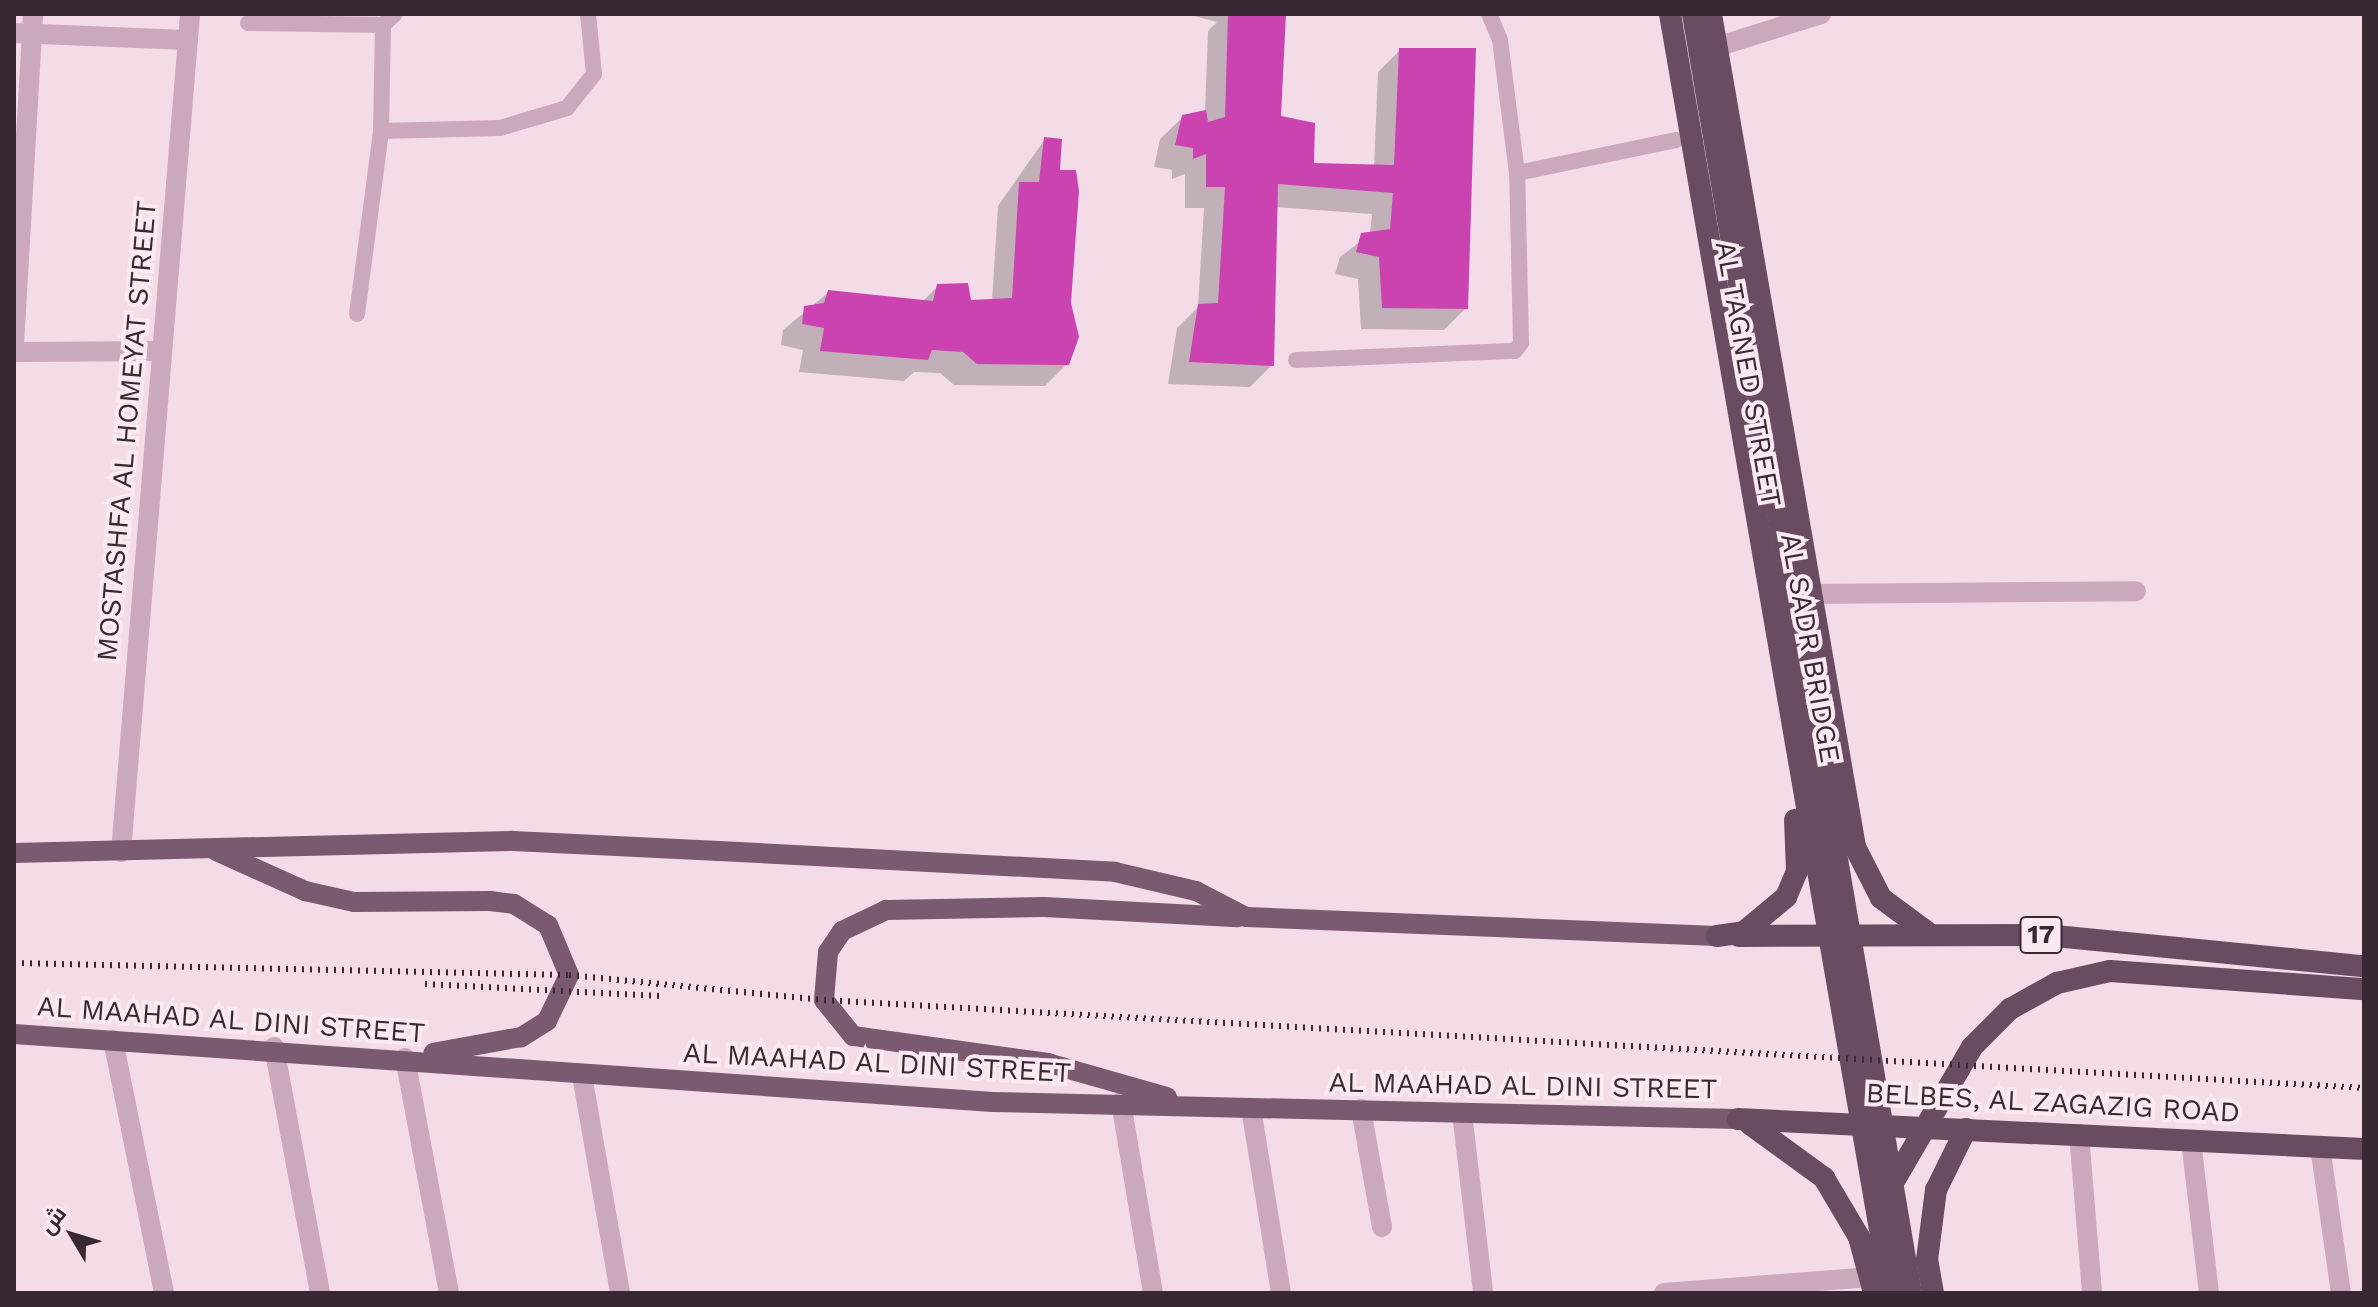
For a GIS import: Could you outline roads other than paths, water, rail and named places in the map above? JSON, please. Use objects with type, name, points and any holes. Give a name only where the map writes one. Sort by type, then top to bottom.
[{"type":"highway","name":"AL TAGNED STREET","points":[[1655,14],[1799,844],[1797,871]]},
{"type":"highway","name":"AL SADR BRIDGE","points":[[1670,14],[1891,1293]]},
{"type":"highway","name":"AL SADR BRIDGE","points":[[1693,14],[1911,1293]]},
{"type":"highway","name":"AL TAGNED STREET","points":[[1711,14],[1855,847],[1881,898],[1927,932]]},
{"type":"highway","points":[[1717,936],[1768,918],[1797,871],[1833,887],[1852,879],[1855,847]]},
{"type":"highway","name":"17","points":[[1717,936],[1927,932],[2045,935],[2364,966]]},
{"type":"highway","points":[[1877,1210],[1972,1047],[2010,1009],[2057,983],[2110,971],[2364,989]]},
{"type":"highway","points":[[1738,1119],[1770,1133],[1824,1178],[1859,1237],[1872,1285]]},
{"type":"highway","name":"BELBES, AL ZAGAZIG ROAD","points":[[1738,1119],[2364,1149]]},
{"type":"highway","points":[[1933,1293],[1927,1260],[1936,1190],[1966,1129]]},
{"type":"main road","points":[[14,853],[513,841],[1115,872],[1196,891],[1246,917]]},
{"type":"main road","points":[[214,850],[305,891],[354,902],[490,901],[514,904],[548,925],[569,975],[564,999],[547,1021],[521,1037],[405,1058]]},
{"type":"main road","points":[[1178,1102],[1093,1072],[853,1036],[824,1000],[828,952],[842,931],[886,910],[1044,907],[1717,936]]},
{"type":"main road","name":"AL MAAHAD AL DINI STREET","points":[[14,1034],[274,1047],[582,1075],[993,1102],[1178,1102],[1251,1108],[1738,1119]]},
{"type":"street","name":"MOSTASHFA AL HOMEYAT STREET","points":[[121,852],[190,14]]},
{"type":"street","points":[[1716,47],[1821,14]]},
{"type":"street","points":[[14,345],[26,27],[188,40]]},
{"type":"street","points":[[14,352],[162,351]]},
{"type":"street","points":[[1811,594],[2136,591]]},
{"type":"street","points":[[113,1040],[164,1293]]},
{"type":"street","points":[[274,1047],[320,1293]]},
{"type":"street","points":[[405,1058],[449,1293]]},
{"type":"street","points":[[582,1075],[620,1293]]},
{"type":"street","points":[[1121,1102],[1153,1293]]},
{"type":"street","points":[[1251,1108],[1281,1293]]},
{"type":"street","points":[[1361,1109],[1382,1227]]},
{"type":"street","points":[[1462,1113],[1483,1293]]},
{"type":"street","points":[[2079,1134],[2092,1293]]},
{"type":"street","points":[[2191,1140],[2209,1293]]},
{"type":"street","points":[[2320,1146],[2341,1293]]},
{"type":"street","points":[[1664,1293],[1872,1285]]},
{"type":"lane","points":[[381,131],[500,128],[567,108],[594,74],[588,14]]},
{"type":"lane","points":[[1296,360],[1515,351],[1521,343],[1517,173],[1500,40],[1489,14]]},
{"type":"lane","points":[[248,23],[389,20],[381,131],[357,314]]},
{"type":"lane","points":[[1517,173],[1677,140]]},
{"type":"railway","points":[[14,963],[569,975],[824,1000],[2364,1088]]},
{"type":"railway","points":[[425,984],[665,996]]}]
